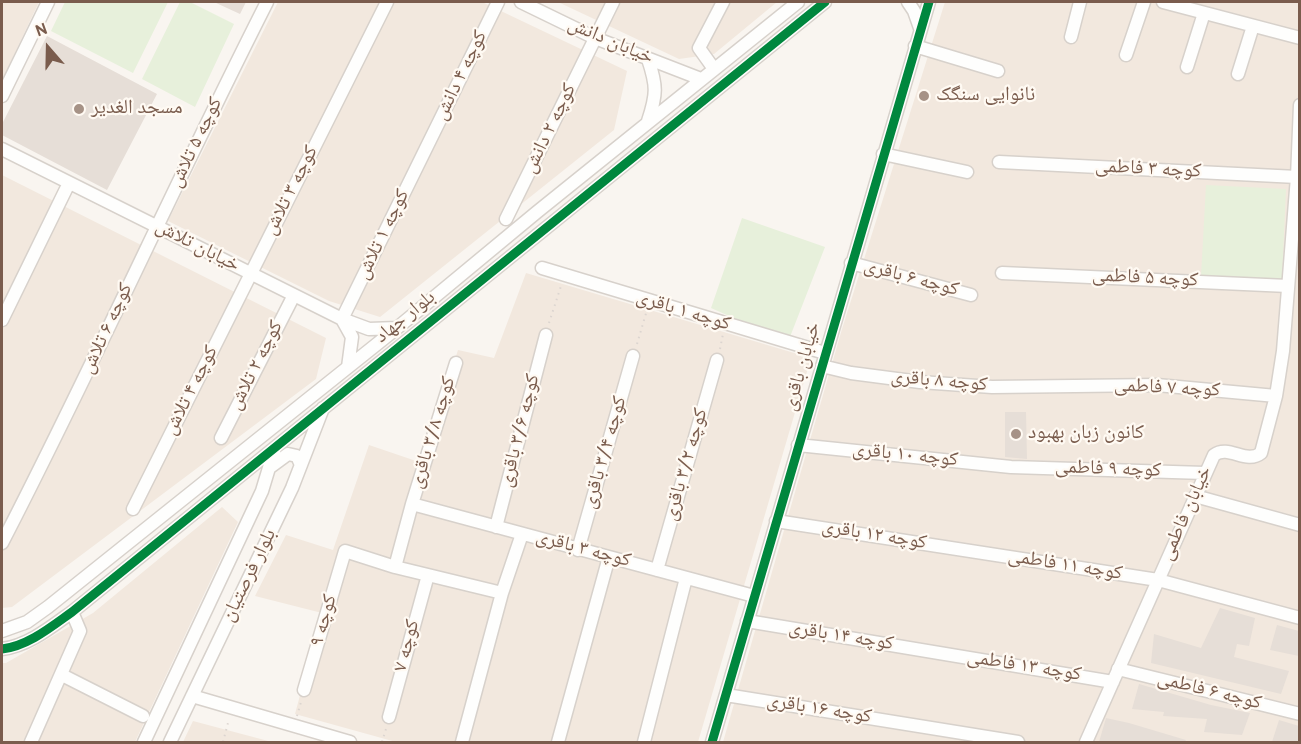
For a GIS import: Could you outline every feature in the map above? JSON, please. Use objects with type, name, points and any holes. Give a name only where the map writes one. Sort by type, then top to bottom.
[{"type":"street","points":[[2,96],[48,2]]},
{"type":"street","name":"کوچه ۵ تلاش","points":[[156,226],[267,2]]},
{"type":"street","name":"کوچه ۳ تلاش","points":[[251,274],[387,2]]},
{"type":"street","name":"کوچه ۴ دانش","points":[[425,152],[498,2]]},
{"type":"street","name":"خیابان دانش","points":[[521,2],[596,38],[701,79]]},
{"type":"street","name":"کوچه ۲ دانش","points":[[506,219],[613,2]]},
{"type":"street","points":[[714,69],[699,48],[723,2]]},
{"type":"street","name":"بلوار جهاد","points":[[2,631],[27,622],[48,607],[397,328],[798,2]]},
{"type":"street","name":"بلوار جهاد","points":[[2,649],[43,633],[72,612],[825,2]]},
{"type":"street","points":[[908,2],[920,28]]},
{"type":"street","name":"خیابان باقری","points":[[712,742],[929,2]]},
{"type":"street","points":[[1071,37],[1080,2]]},
{"type":"street","points":[[1126,56],[1144,2]]},
{"type":"street","points":[[1163,2],[1299,38]]},
{"type":"street","points":[[1187,67],[1204,13]]},
{"type":"street","points":[[1238,74],[1253,26]]},
{"type":"street","points":[[915,46],[998,71]]},
{"type":"street","points":[[648,59],[655,79],[656,97],[648,122]]},
{"type":"street","name":"خیابان فاطمی","points":[[1086,742],[1214,455],[1224,450],[1250,457],[1257,457],[1261,453],[1276,396],[1297,177],[1299,105]]},
{"type":"street","name":"خیابان تلاش","points":[[2,149],[342,319],[369,329],[397,328]]},
{"type":"street","name":"کوچه ۱ تلاش","points":[[342,319],[425,152]]},
{"type":"street","points":[[883,154],[967,172]]},
{"type":"street","name":"کوچه ۳ فاطمی","points":[[999,162],[1297,177]]},
{"type":"street","points":[[2,320],[69,183]]},
{"type":"street","name":"کوچه ۶ تلاش","points":[[2,543],[60,431],[156,226]]},
{"type":"street","name":"کوچه ۶ باقری","points":[[851,263],[971,295]]},
{"type":"street","name":"کوچه ۱ باقری","points":[[542,268],[825,353]]},
{"type":"street","name":"کوچه ۵ فاطمی","points":[[1002,273],[1288,286]]},
{"type":"street","name":"کوچه ۴ تلاش","points":[[133,509],[251,274]]},
{"type":"street","name":"کوچه ۲ تلاش","points":[[221,438],[294,295]]},
{"type":"street","points":[[342,319],[352,337],[348,367]]},
{"type":"street","name":"کوچه ۳/۶ باقری","points":[[496,527],[546,335]]},
{"type":"street","name":"کوچه ۳/۴ باقری","points":[[578,550],[633,356]]},
{"type":"street","name":"کوچه ۳/۲ باقری","points":[[657,570],[717,360]]},
{"type":"street","name":"کوچه ۳/۸ باقری","points":[[395,567],[456,363]]},
{"type":"street","name":"کوچه ۸ باقری","points":[[822,366],[851,373],[920,382],[992,387],[1057,386]]},
{"type":"street","name":"کوچه ۷ فاطمی","points":[[1057,386],[1157,385],[1276,396]]},
{"type":"street","name":"بلوار فرصتیان","points":[[170,742],[292,488],[324,408]]},
{"type":"street","name":"کوچه ۱۰ باقری","points":[[798,445],[1011,467]]},
{"type":"street","name":"بلوار فرصتیان","points":[[144,742],[262,491],[276,447]]},
{"type":"street","points":[[269,468],[288,454],[297,456],[301,465]]},
{"type":"street","name":"کوچه ۹ فاطمی","points":[[1011,467],[1205,473]]},
{"type":"street","points":[[193,490],[204,504]]},
{"type":"street","points":[[1195,496],[1299,525]]},
{"type":"street","name":"کوچه ۳ باقری","points":[[412,504],[754,596]]},
{"type":"street","name":"کوچه ۱۲ باقری","points":[[776,521],[972,551]]},
{"type":"street","points":[[462,742],[502,594],[522,534]]},
{"type":"street","name":"کوچه ۹","points":[[304,690],[345,551],[395,567]]},
{"type":"street","name":"کوچه ۱۱ فاطمی","points":[[972,551],[1158,580],[1299,618]]},
{"type":"street","points":[[558,742],[609,557]]},
{"type":"street","points":[[395,567],[502,594]]},
{"type":"street","name":"کوچه ۷","points":[[389,717],[428,575]]},
{"type":"street","points":[[644,742],[686,578]]},
{"type":"street","points":[[31,742],[80,631],[72,612]]},
{"type":"street","name":"کوچه ۱۴ باقری","points":[[747,621],[935,652]]},
{"type":"street","name":"کوچه ۱۳ فاطمی","points":[[935,652],[1113,682]]},
{"type":"street","name":"کوچه ۶ فاطمی","points":[[1118,669],[1299,714]]},
{"type":"street","points":[[62,675],[143,716]]},
{"type":"street","name":"کوچه ۱۶ باقری","points":[[726,695],[1018,742]]},
{"type":"street","points":[[192,696],[294,725],[320,738],[350,742]]},
{"type":"path","points":[[546,335],[564,276]]},
{"type":"path","points":[[633,356],[650,301]]},
{"type":"path","points":[[717,360],[726,325]]},
{"type":"path","points":[[294,725],[304,690]]},
{"type":"path","points":[[223,742],[232,708]]},
{"type":"path","points":[[382,742],[389,717]]},
{"type":"shaded area","points":[[2,2],[39,2],[2,80]]},
{"type":"shaded area","points":[[278,2],[482,2],[627,71],[614,130],[380,317],[329,301],[168,221]]},
{"type":"shaded area","points":[[558,2],[777,2],[714,54],[679,59]]},
{"type":"shaded area","points":[[945,2],[1299,2],[1299,742],[723,742],[842,329]]},
{"type":"shaded area","points":[[2,175],[326,338],[316,379],[12,607],[2,608]]},
{"type":"shaded area","points":[[526,273],[811,358],[698,742],[396,742],[295,714],[322,613],[255,596],[286,535],[333,550],[369,445],[422,463],[458,350],[494,358]]},
{"type":"shaded area","points":[[222,507],[238,522],[135,742],[2,742],[2,663],[6,663],[93,613]]},
{"type":"shaded area","points":[[193,721],[272,742],[183,742]]},
{"type":"green space","points":[[65,2],[168,2],[133,73],[51,31]]},
{"type":"green space","points":[[180,2],[190,2],[234,24],[195,107],[142,79]]},
{"type":"green space","points":[[1206,185],[1286,189],[1282,279],[1201,276]]},
{"type":"green space","points":[[742,218],[825,247],[788,342],[711,308]]},
{"type":"building","points":[[214,2],[246,2],[240,14]]},
{"type":"building","name":"مسجد الغدیر","points":[[47,36],[157,94],[107,190],[2,135],[2,124]]},
{"type":"building","name":"کانون زبان بهبود","points":[[1005,412],[1026,412],[1027,459],[1005,457]]},
{"type":"building","points":[[1220,608],[1255,618],[1249,646],[1237,644],[1234,657],[1289,671],[1281,694],[1151,663],[1154,634],[1201,648]]},
{"type":"building","points":[[1277,625],[1299,631],[1299,656],[1270,650]]},
{"type":"building","points":[[1139,684],[1211,705],[1250,713],[1242,735],[1204,732],[1207,719],[1163,716],[1164,712],[1132,709]]},
{"type":"building","points":[[1106,718],[1186,740],[1185,742],[1099,742]]},
{"type":"building","points":[[1279,720],[1299,726],[1299,742],[1272,742]]},
{"type":"cycle path","points":[[2,649],[30,640],[72,612],[825,2]]},
{"type":"cycle path","points":[[712,742],[929,2]]},
{"type":"place","name":"نانوایی سنگک","points":[[924,96]]},
{"type":"place","name":"مسجد الغدیر","points":[[79,109]]},
{"type":"place","name":"کانون زبان بهبود","points":[[1016,434]]}]
